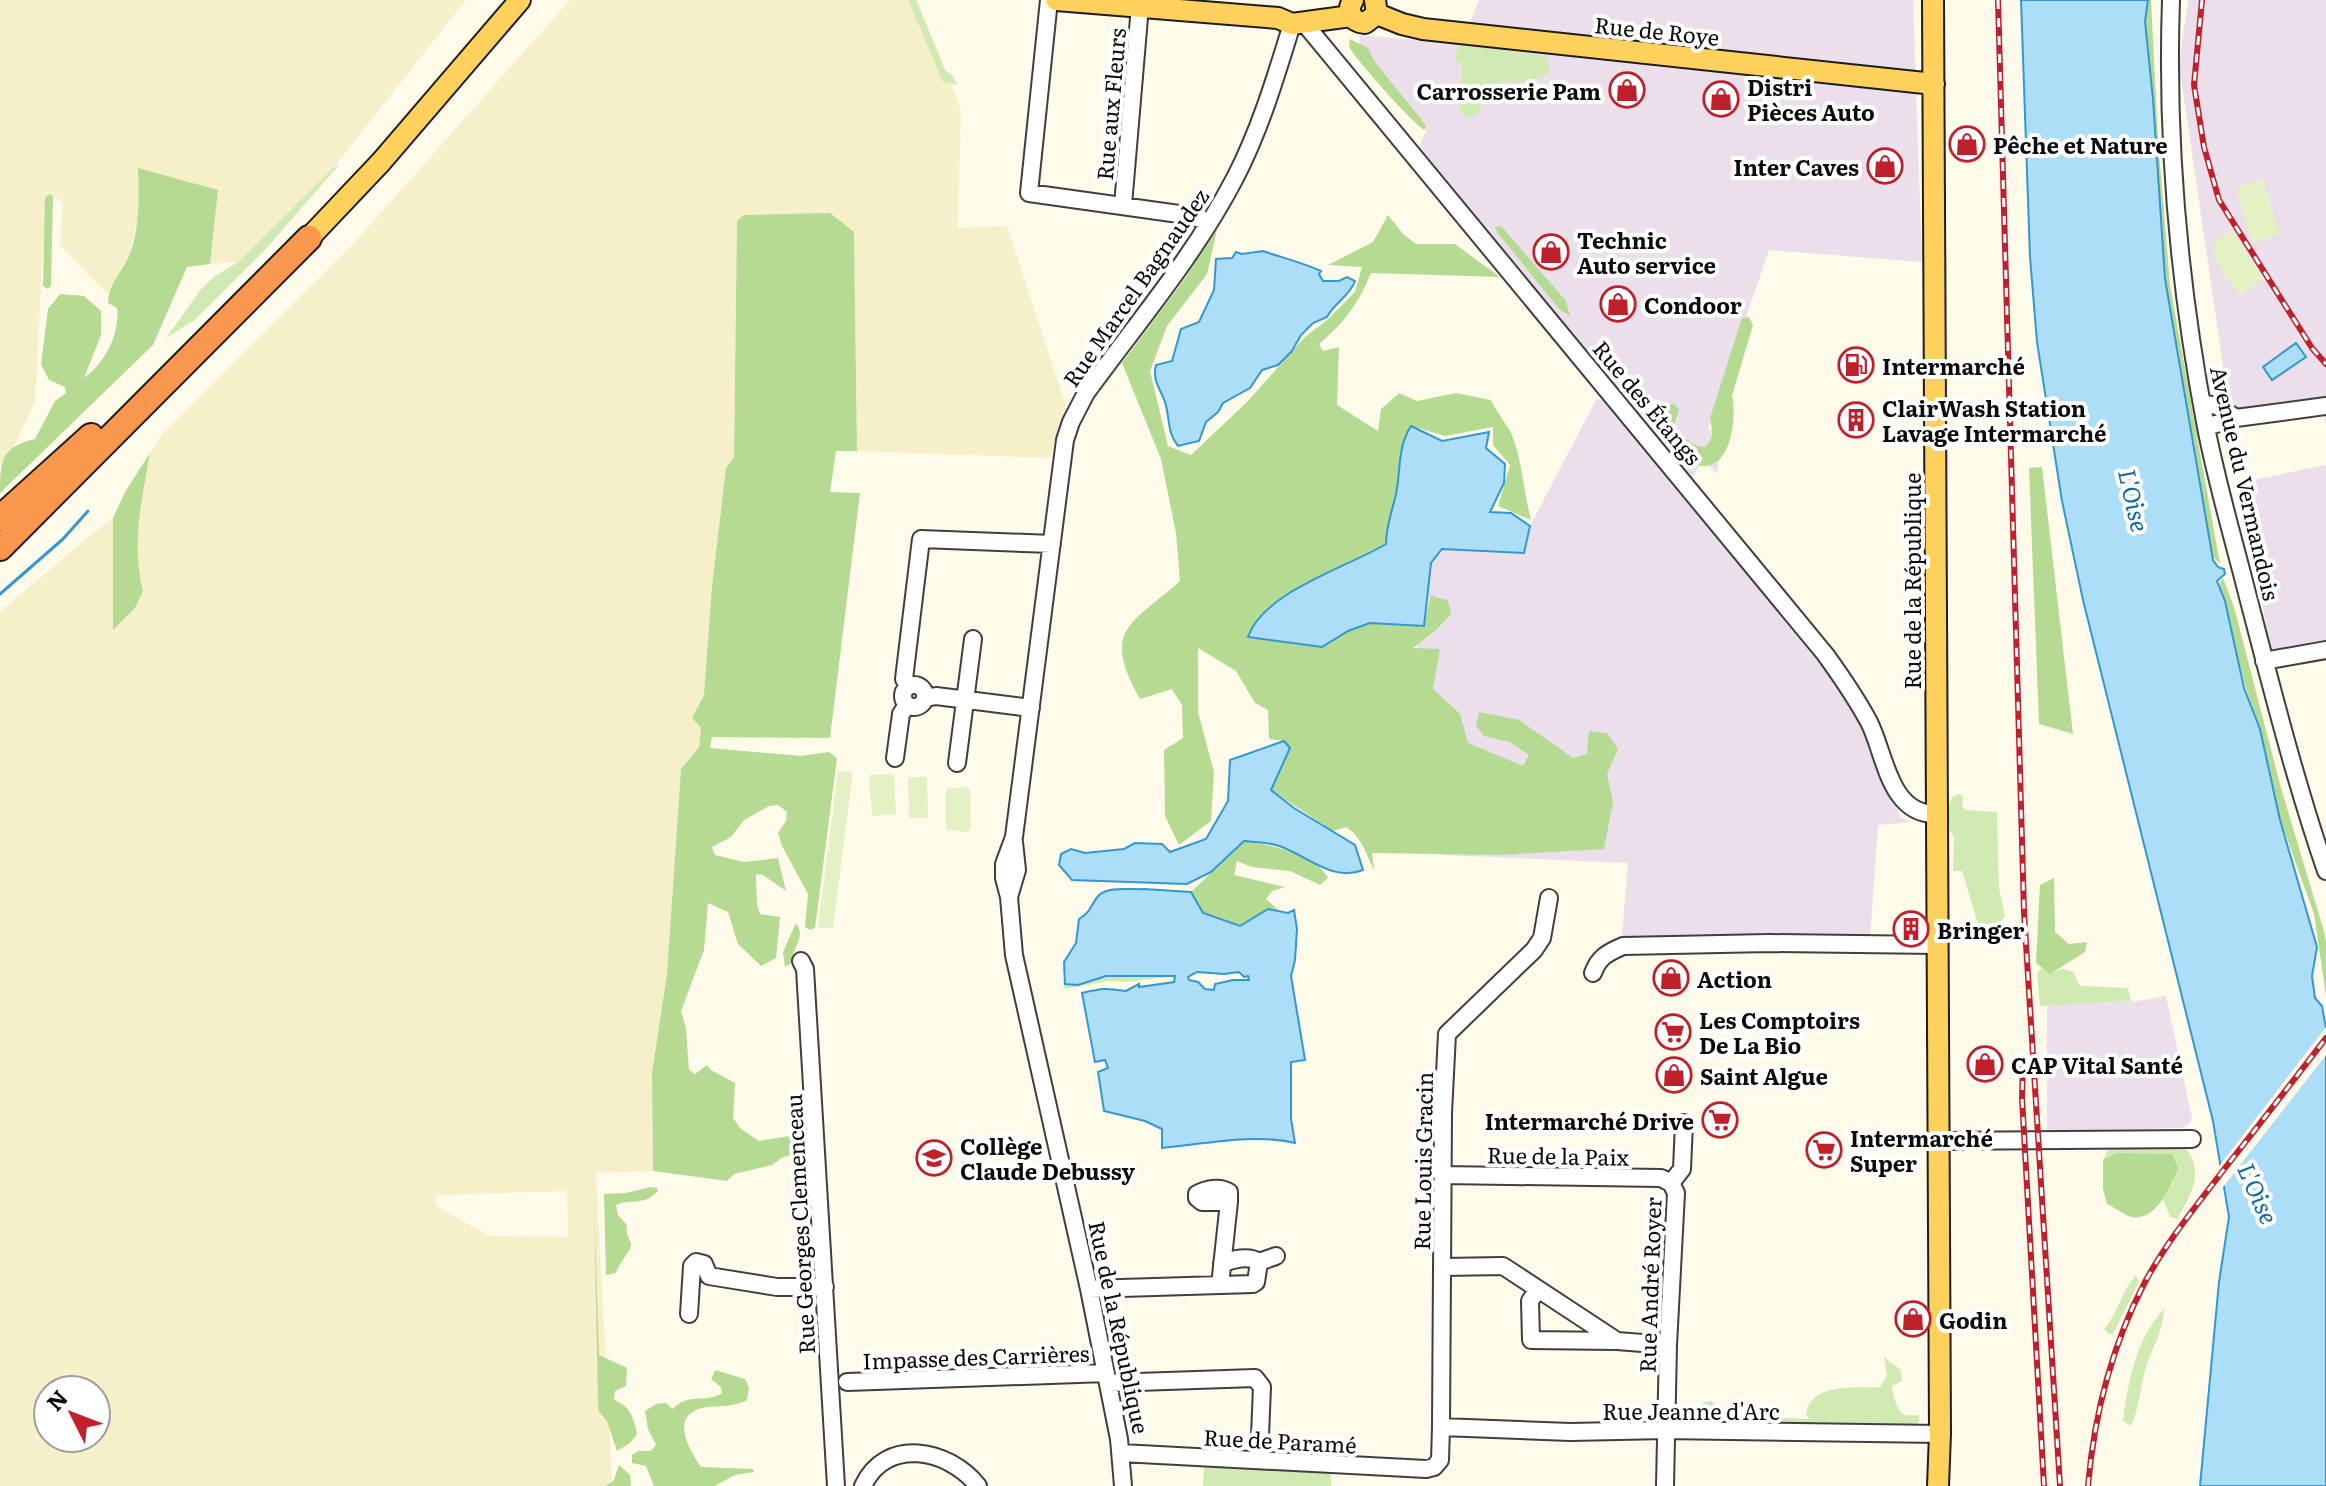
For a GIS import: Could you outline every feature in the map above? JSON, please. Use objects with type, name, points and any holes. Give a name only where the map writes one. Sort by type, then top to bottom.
[{"type":"highway","points":[[0,518],[309,238]]},
{"type":"highway","points":[[0,548],[309,238]]},
{"type":"main road","points":[[309,238],[381,162],[520,0]]},
{"type":"main road","points":[[1056,0],[1228,8],[1298,23],[1352,4],[1357,21],[1365,23],[1376,7]]},
{"type":"main road","name":"Rue de la République","points":[[1933,0],[1938,1486]]},
{"type":"main road","name":"Rue de Roye","points":[[1376,7],[1402,24],[1423,29],[1934,84]]},
{"type":"street","points":[[1049,0],[1029,193],[1123,205],[1201,219],[1208,224]]},
{"type":"street","name":"Avenue du Vermandois","points":[[2171,0],[2171,171],[2179,255],[2206,427],[2299,792],[2326,871]]},
{"type":"street","name":"Rue aux Fleurs","points":[[1123,205],[1139,3]]},
{"type":"street","name":"Rue Marcel Bagnaudez","points":[[1022,775],[1065,440],[1071,422],[1086,393],[1208,224],[1248,151],[1298,23]]},
{"type":"street","name":"Rue des Étangs","points":[[1298,23],[1825,654],[1870,724],[1892,784],[1905,802],[1921,814],[1936,814]]},
{"type":"street","points":[[2202,403],[2217,406],[2236,418]]},
{"type":"street","points":[[2206,427],[2236,418],[2326,406]]},
{"type":"street","points":[[908,686],[904,679],[921,539],[1052,544]]},
{"type":"street","points":[[957,763],[973,639]]},
{"type":"street","points":[[2264,661],[2326,650]]},
{"type":"street","points":[[907,705],[903,695],[908,686],[916,684],[922,688],[926,698]]},
{"type":"street","points":[[907,705],[918,707],[926,698],[936,696],[1031,708]]},
{"type":"street","points":[[895,758],[901,714],[907,705]]},
{"type":"street","name":"Rue de la République","points":[[1022,775],[1014,837],[1004,864],[1014,955],[1089,1289],[1121,1453],[1123,1486]]},
{"type":"street","name":"Rue Louis Gracin","points":[[1437,1465],[1440,1460],[1441,1427],[1440,1330],[1447,1034],[1534,950],[1542,938],[1549,898]]},
{"type":"street","points":[[1593,973],[1597,962],[1606,953],[1623,946],[1769,943],[1936,945]]},
{"type":"street","name":"Rue Georges Clemenceau","points":[[801,961],[805,969],[836,1486]]},
{"type":"street","points":[[1671,1183],[1682,1169],[1684,1123]]},
{"type":"street","points":[[1938,1141],[2192,1139]]},
{"type":"street","name":"Rue de la Paix","points":[[1443,1175],[1661,1178],[1671,1183]]},
{"type":"street","name":"Rue André Royer","points":[[1665,1486],[1676,1193],[1671,1183]]},
{"type":"street","points":[[1220,1285],[1229,1202]]},
{"type":"street","points":[[1259,1262],[1276,1256]]},
{"type":"street","points":[[1222,1264],[1230,1259],[1255,1259],[1259,1262]]},
{"type":"street","points":[[689,1314],[692,1266],[696,1262],[704,1264],[709,1276],[777,1287],[825,1287]]},
{"type":"street","points":[[1089,1289],[1253,1284],[1259,1262]]},
{"type":"street","points":[[1443,1267],[1503,1266],[1617,1341]]},
{"type":"street","points":[[1538,1289],[1530,1301],[1531,1340],[1668,1345]]},
{"type":"street","name":"Impasse des Carrières","points":[[847,1382],[1255,1378],[1262,1387],[1259,1460]]},
{"type":"street","name":"Rue Jeanne d'Arc","points":[[1441,1427],[1570,1432],[1666,1430],[1940,1434]]},
{"type":"street","points":[[863,1486],[876,1466],[888,1458],[913,1453],[932,1455],[952,1463],[978,1486]]},
{"type":"street","name":"Rue de Paramé","points":[[1121,1453],[1426,1469],[1437,1465]]},
{"type":"shaded area","points":[[0,0],[466,0],[334,167],[238,262],[210,264],[218,190],[138,169],[140,209],[130,253],[108,294],[60,245],[63,203],[50,194],[46,198],[35,401],[16,443],[0,465]]},
{"type":"shaded area","points":[[570,0],[917,0],[961,109],[958,228],[1007,226],[1066,406],[1050,458],[857,451],[854,232],[737,221],[734,457],[726,468],[712,586],[704,695],[692,718],[701,728],[699,747],[681,769],[667,974],[652,1073],[653,1171],[596,1173],[612,1479],[605,1486],[0,1486],[0,612],[113,518],[113,629],[135,608],[143,591],[136,528],[150,453],[165,431],[355,242]],"holes":[[[567,1191],[568,1237],[489,1236],[435,1205],[436,1195]]]},
{"type":"shaded area","points":[[1479,0],[1913,0],[1922,262],[1769,250],[1708,429],[1722,430],[1717,474],[1703,459],[1684,492],[1850,694],[1901,818],[1912,822],[1878,825],[1870,937],[1622,936],[1628,863],[1442,855],[1446,717],[1416,655],[1433,549],[1524,553],[1530,526],[1596,400],[1608,398],[1418,151],[1427,128],[1359,46],[1360,35],[1461,44]]},
{"type":"shaded area","points":[[2188,0],[2326,0],[2326,425],[2323,414],[2232,427],[2179,64]]},
{"type":"shaded area","points":[[2326,465],[2326,645],[2270,652],[2244,482]]},
{"type":"shaded area","points":[[2166,996],[2192,1118],[2188,1125],[2182,1128],[2047,1132],[2047,1005],[2137,1001]]},
{"type":"green space","points":[[908,0],[916,0],[945,70],[953,76],[957,85],[943,82]]},
{"type":"green space","points":[[2144,0],[2151,0],[2170,285],[2220,564],[2208,552],[2173,362],[2145,78]]},
{"type":"green space","points":[[1350,39],[1368,48],[1374,61],[1421,119],[1425,130],[1365,68],[1350,48]]},
{"type":"green space","points":[[1460,44],[1550,57],[1547,60],[1550,72],[1526,81],[1500,81],[1491,89],[1477,115],[1466,118],[1459,111],[1462,64],[1454,60]]},
{"type":"green space","points":[[339,165],[265,250],[195,320],[166,338],[201,289],[238,262]]},
{"type":"green space","points":[[138,168],[218,190],[210,264],[187,267],[153,345],[0,493],[5,457],[15,446],[35,439],[55,401],[66,393],[65,387],[49,380],[41,364],[48,309],[60,294],[84,296],[101,311],[101,335],[84,378],[110,347],[116,328],[117,308],[108,303],[109,296],[134,241]]},
{"type":"green space","points":[[2263,179],[2280,234],[2253,243],[2235,188]]},
{"type":"green space","points":[[49,194],[53,196],[51,285],[48,289],[43,286],[45,198]]},
{"type":"green space","points":[[1234,200],[1185,277],[1101,391],[1098,389]]},
{"type":"green space","points":[[830,213],[854,232],[857,451],[836,451],[830,492],[860,493],[830,738],[712,737],[710,748],[801,756],[829,752],[837,758],[815,928],[810,930],[805,927],[808,894],[778,833],[786,821],[787,812],[778,805],[769,806],[744,820],[731,837],[712,847],[715,855],[744,862],[778,858],[786,891],[763,875],[756,874],[760,914],[780,917],[776,958],[761,966],[738,944],[728,912],[708,903],[704,950],[681,1011],[686,1028],[689,1070],[695,1074],[707,1065],[735,1083],[733,1118],[740,1128],[759,1141],[802,1134],[806,1144],[801,1153],[783,1157],[772,1165],[734,1174],[727,1181],[653,1171],[652,1073],[667,974],[681,769],[699,747],[701,728],[692,718],[704,695],[712,586],[726,468],[734,457],[737,221],[744,215]]},
{"type":"green space","points":[[1388,215],[1403,234],[1416,244],[1455,244],[1500,277],[1371,273],[1350,312],[1319,344],[1323,351],[1339,347],[1337,405],[1378,431],[1381,409],[1399,393],[1417,401],[1456,393],[1491,400],[1515,444],[1531,520],[1498,506],[1510,465],[1493,445],[1493,427],[1445,436],[1411,426],[1401,451],[1398,485],[1386,544],[1309,581],[1263,613],[1322,647],[1348,631],[1370,623],[1424,626],[1431,595],[1448,601],[1451,614],[1413,648],[1440,649],[1433,689],[1460,714],[1468,743],[1523,766],[1529,755],[1510,742],[1484,736],[1476,726],[1479,712],[1519,720],[1573,758],[1587,754],[1589,731],[1607,733],[1618,749],[1607,774],[1613,802],[1604,849],[1498,855],[1372,853],[1374,870],[1363,846],[1346,827],[1333,831],[1271,790],[1290,748],[1284,741],[1269,739],[1268,710],[1255,703],[1236,671],[1198,648],[1198,712],[1214,772],[1211,821],[1179,845],[1165,816],[1164,750],[1183,738],[1182,705],[1172,689],[1140,699],[1128,676],[1122,643],[1135,619],[1180,581],[1176,533],[1161,459],[1122,363],[1217,230],[1207,274],[1167,326],[1150,371],[1168,446],[1191,455],[1247,402],[1305,337],[1355,292],[1362,267],[1328,265],[1373,242]]},
{"type":"green space","points":[[1501,226],[1566,301],[1570,316],[1559,309],[1497,232],[1495,227]]},
{"type":"green space","points":[[2232,231],[2265,279],[2239,296],[2214,257],[2212,244]]},
{"type":"green space","points":[[1749,317],[1753,325],[1732,396],[1733,421],[1727,447],[1713,464],[1702,466],[1688,461],[1655,423],[1664,405],[1674,404],[1679,410],[1674,425],[1680,433],[1696,445],[1705,447],[1708,444],[1712,434],[1710,418],[1742,318]]},
{"type":"green space","points":[[150,453],[138,539],[143,591],[135,608],[113,630],[113,518],[125,492]]},
{"type":"green space","points":[[2042,467],[2073,734],[2039,724],[2029,468]]},
{"type":"green space","points":[[2223,578],[2234,607],[2281,788],[2323,928],[2326,941],[2326,996],[2314,914],[2275,805],[2260,729],[2246,689],[2219,585]]},
{"type":"green space","points":[[838,771],[853,772],[833,928],[818,928]]},
{"type":"green space","points":[[894,774],[896,814],[872,816],[869,775]]},
{"type":"green space","points":[[908,777],[927,777],[928,818],[909,818]]},
{"type":"green space","points":[[967,787],[970,790],[971,829],[968,832],[946,830],[946,791],[948,788]]},
{"type":"green space","points":[[1963,796],[1965,810],[1997,812],[1999,888],[2005,916],[1984,944],[1962,871],[1953,871],[1954,837],[1947,827],[1947,810],[1952,797]]},
{"type":"green space","points":[[1244,841],[1303,856],[1322,869],[1328,878],[1320,885],[1290,871],[1252,867],[1237,861],[1234,875],[1285,887],[1272,891],[1266,899],[1281,912],[1268,909],[1240,926],[1203,913],[1191,892]]},
{"type":"green space","points":[[2054,878],[2055,932],[2069,944],[2087,942],[2085,952],[2050,974],[2036,963],[2040,885]]},
{"type":"green space","points":[[796,923],[800,933],[793,962],[785,967],[783,952]]},
{"type":"green space","points":[[2048,966],[2055,971],[2063,969],[2073,972],[2080,986],[2128,988],[2131,1001],[2040,1006],[2037,973]]},
{"type":"green space","points":[[1107,974],[1175,976],[1128,982],[1107,981],[1065,989],[1063,983]]},
{"type":"green space","points":[[2114,1148],[2185,1148],[2191,1157],[2194,1184],[2177,1219],[2170,1217],[2163,1199],[2174,1181],[2103,1160],[2107,1151]]},
{"type":"green space","points":[[2116,1153],[2172,1154],[2178,1168],[2175,1176],[2161,1202],[2148,1214],[2131,1217],[2107,1204],[2103,1189],[2103,1160]]},
{"type":"green space","points":[[650,1187],[658,1191],[653,1196],[616,1205],[618,1215],[627,1225],[631,1246],[616,1273],[606,1275],[604,1194]]},
{"type":"green space","points":[[594,1198],[599,1355],[627,1368],[626,1386],[615,1391],[614,1400],[630,1413],[637,1434],[617,1451],[598,1403]]},
{"type":"green space","points":[[2136,1275],[2139,1282],[2113,1334],[2109,1334],[2104,1329]]},
{"type":"green space","points":[[2164,1309],[2131,1426],[2123,1421],[2135,1361],[2146,1333]]},
{"type":"green space","points":[[1884,1357],[1901,1370],[1902,1381],[1892,1386],[1893,1393],[1902,1413],[1919,1415],[1919,1422],[1914,1425],[1719,1424],[1704,1416],[1703,1402],[1711,1401],[1735,1416],[1810,1419],[1806,1415],[1809,1404],[1824,1392],[1880,1387],[1887,1376]]},
{"type":"green space","points":[[715,1370],[745,1379],[749,1388],[747,1400],[733,1405],[702,1408],[689,1415],[684,1430],[689,1446],[701,1467],[753,1469],[754,1472],[735,1475],[714,1486],[654,1486],[646,1466],[632,1463],[632,1455],[638,1451],[651,1451],[656,1445],[648,1429],[645,1411],[656,1404],[666,1403],[673,1409],[690,1399],[710,1398],[722,1393],[721,1387],[711,1379]]},
{"type":"green space","points":[[619,1465],[630,1475],[631,1486],[605,1486],[614,1480]]},
{"type":"green space","points":[[1204,1465],[1327,1472],[1331,1475],[1331,1486],[1203,1486]]},
{"type":"water","name":"L'Oise","points":[[2021,0],[2148,0],[2145,21],[2165,279],[2213,560],[2224,569],[2225,574],[2217,581],[2225,601],[2244,688],[2260,729],[2280,820],[2317,947],[2312,976],[2315,998],[2322,1006],[2326,1029],[2326,1486],[2200,1486],[2219,1282],[2229,1217],[2213,1121],[2083,600],[2062,501],[2037,342],[2030,257]]},
{"type":"water","points":[[1263,251],[1321,271],[1319,274],[1323,281],[1339,281],[1347,277],[1355,281],[1327,317],[1313,323],[1278,365],[1262,370],[1250,388],[1223,403],[1206,422],[1199,441],[1178,446],[1172,436],[1165,402],[1156,380],[1156,365],[1172,361],[1181,329],[1199,322],[1214,290],[1216,259],[1232,258],[1236,252]]},
{"type":"water","points":[[2296,343],[2306,357],[2272,380],[2263,367]]},
{"type":"water","points":[[1411,426],[1442,441],[1489,432],[1486,448],[1505,464],[1504,483],[1490,512],[1511,513],[1530,526],[1524,553],[1442,549],[1431,563],[1424,626],[1370,623],[1348,631],[1322,647],[1248,637],[1257,621],[1288,594],[1386,544],[1398,485],[1401,451]]},
{"type":"water","points":[[1284,741],[1290,748],[1271,790],[1294,808],[1355,845],[1363,870],[1340,873],[1276,845],[1244,841],[1211,872],[1187,884],[1072,880],[1059,865],[1061,854],[1071,849],[1085,853],[1124,849],[1135,843],[1162,844],[1170,852],[1206,839],[1228,801],[1230,760]]},
{"type":"water","points":[[1114,889],[1191,892],[1203,913],[1240,926],[1268,909],[1288,913],[1294,910],[1297,929],[1291,976],[1305,1060],[1291,1062],[1291,1119],[1295,1143],[1246,1139],[1162,1148],[1162,1129],[1145,1121],[1104,1111],[1098,1072],[1108,1068],[1105,1060],[1095,1062],[1082,993],[1104,989],[1126,991],[1139,984],[1139,987],[1174,982],[1175,976],[1106,976],[1078,985],[1065,984],[1064,962],[1076,943],[1079,919],[1099,895]],"holes":[[[1197,972],[1239,972],[1244,977],[1248,976],[1249,980],[1215,984],[1214,990],[1205,989],[1188,977]]]},
{"type":"pier","points":[[2326,1027],[2326,1055],[2220,1191],[2217,1169]]},
{"type":"waterway","points":[[0,594],[63,539],[88,511]]},
{"type":"railway","points":[[1998,0],[2024,912],[2060,1486]]},
{"type":"railway","points":[[2202,0],[2194,85],[2204,147],[2219,200],[2312,348],[2326,364]]},
{"type":"railway","points":[[2088,1486],[2106,1381],[2123,1331],[2145,1282],[2183,1224],[2326,1038]]},
{"type":"railway","points":[[2023,1063],[2022,1098],[2044,1486]]},
{"type":"place","name":"Carrosserie Pam","points":[[1627,90]]},
{"type":"place","name":"Distri Pièces Auto","points":[[1721,99]]},
{"type":"place","name":"Pêche et Nature","points":[[1967,144]]},
{"type":"place","name":"Inter Caves","points":[[1885,166]]},
{"type":"place","name":"Technic Auto service","points":[[1551,252]]},
{"type":"place","name":"Condoor","points":[[1618,304]]},
{"type":"place","name":"Intermarché","points":[[1856,365]]},
{"type":"place","name":"ClairWash Station Lavage Intermarché","points":[[1856,420]]},
{"type":"place","name":"Bringer","points":[[1911,929]]},
{"type":"place","name":"Action","points":[[1671,978]]},
{"type":"place","name":"Les Comptoirs De La Bio","points":[[1673,1032]]},
{"type":"place","name":"CAP Vital Santé","points":[[1985,1064]]},
{"type":"place","name":"Saint Algue","points":[[1674,1075]]},
{"type":"place","name":"Intermarché Drive","points":[[1720,1120]]},
{"type":"place","name":"Intermarché Super","points":[[1824,1150]]},
{"type":"place","name":"Collège Claude Debussy","points":[[934,1158]]},
{"type":"place","name":"Godin","points":[[1913,1319]]}]
